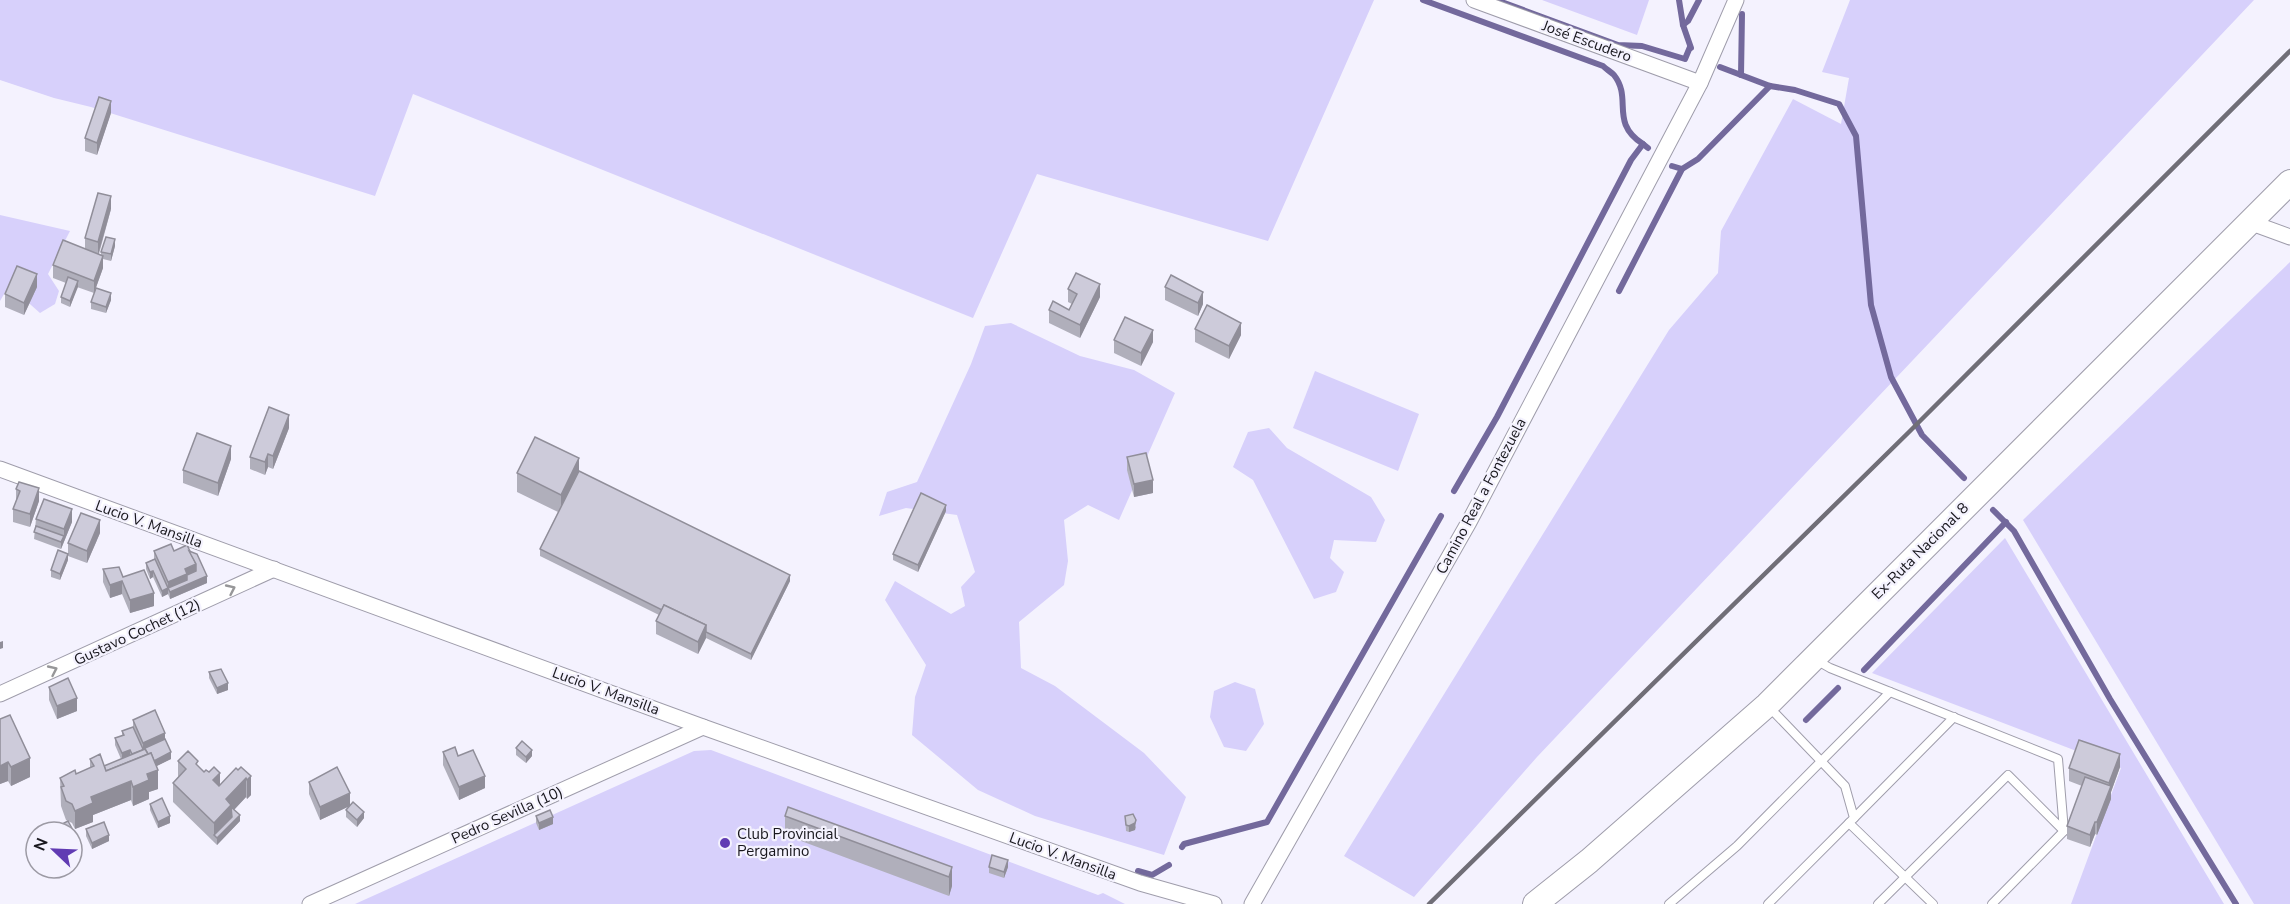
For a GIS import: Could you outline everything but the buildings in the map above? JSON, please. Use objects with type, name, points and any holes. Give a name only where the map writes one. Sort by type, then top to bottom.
[{"type":"main road","name":"Ex-Ruta Nacional 8","points":[[1535,904],[1589,861],[1767,705],[2290,182]]},
{"type":"street","name":"José Escudero","points":[[1474,0],[1700,82]]},
{"type":"street","name":"Camino Real a Fontezuela","points":[[1252,904],[1469,522],[1700,82],[1736,0]]},
{"type":"street","points":[[2249,222],[2290,237]]},
{"type":"street","name":"Lucio V. Mansilla","points":[[0,469],[1140,884],[1214,904]]},
{"type":"street","name":"Gustavo Cochet (12)","points":[[0,694],[274,569]]},
{"type":"street","name":"Pedro Sevilla (10)","points":[[310,904],[704,727]]},
{"type":"lane","points":[[1813,659],[1830,668],[2058,759],[2064,831],[1992,904]]},
{"type":"lane","points":[[1669,904],[1737,846],[1890,692]]},
{"type":"lane","points":[[1767,705],[1845,786],[1852,820],[1933,904]]},
{"type":"lane","points":[[1768,904],[1954,717]]},
{"type":"lane","points":[[1878,904],[2008,775],[2064,831]]},
{"type":"shaded area","points":[[0,0],[1374,0],[1268,241],[1037,174],[973,318],[413,94],[375,196],[91,107],[54,98],[0,80]]},
{"type":"shaded area","points":[[1542,0],[1649,0],[1637,35]]},
{"type":"shaded area","points":[[1850,0],[2254,0],[1537,757],[1414,897],[1344,856],[1669,330],[1718,273],[1721,231],[1793,99],[1841,124],[1849,78],[1822,72]]},
{"type":"shaded area","points":[[0,215],[70,231],[48,274],[59,291],[55,304],[40,313],[22,297],[14,277],[0,301]]},
{"type":"shaded area","points":[[2290,262],[2290,904],[2254,904],[2023,520]]},
{"type":"shaded area","points":[[1011,323],[1080,356],[1134,370],[1175,393],[1119,520],[1088,505],[1064,520],[1068,561],[1064,585],[1019,622],[1021,668],[1055,686],[1144,753],[1186,797],[1164,855],[1035,816],[978,790],[912,735],[915,697],[926,665],[885,600],[895,581],[951,614],[965,606],[961,587],[975,572],[957,515],[906,508],[879,516],[887,492],[917,482],[971,364],[985,326]]},
{"type":"shaded area","points":[[1315,371],[1419,414],[1398,471],[1293,428]]},
{"type":"shaded area","points":[[1269,428],[1287,448],[1371,497],[1385,520],[1376,542],[1334,540],[1330,558],[1344,572],[1336,592],[1314,599],[1253,480],[1233,467],[1248,432]]},
{"type":"shaded area","points":[[2005,538],[2224,904],[2071,904],[2121,768],[1872,673]]},
{"type":"shaded area","points":[[1235,682],[1255,689],[1264,724],[1246,751],[1224,747],[1210,717],[1214,691]]},
{"type":"shaded area","name":"Club Provincial Pergamino","points":[[711,750],[1098,895],[1103,893],[1125,904],[355,904],[694,751]]},
{"type":"waterway","points":[[1423,0],[1603,66],[1614,75],[1619,84],[1627,127],[1643,144]]},
{"type":"waterway","points":[[1496,0],[1618,45],[1642,46],[1685,59],[1690,47]]},
{"type":"waterway","points":[[1679,0],[1683,25],[1691,48]]},
{"type":"waterway","points":[[1683,25],[1688,21],[1699,0]]},
{"type":"waterway","points":[[1741,75],[1742,14]]},
{"type":"waterway","points":[[1720,67],[1770,86],[1795,90],[1839,104],[1856,136],[1871,305],[1891,377],[1922,435],[1964,478]]},
{"type":"waterway","points":[[1619,291],[1682,169],[1698,159],[1770,86]]},
{"type":"waterway","points":[[1454,491],[1497,417],[1631,160],[1643,144],[1648,148]]},
{"type":"waterway","points":[[1672,166],[1682,169]]},
{"type":"waterway","points":[[1993,510],[2014,531],[2110,699],[2236,904]]},
{"type":"waterway","points":[[1182,847],[1184,844],[1267,822],[1441,516]]},
{"type":"waterway","points":[[1864,670],[2006,522]]},
{"type":"waterway","points":[[1806,720],[1838,688]]},
{"type":"waterway","points":[[1138,871],[1152,875],[1169,865]]},
{"type":"railway","points":[[1429,904],[1909,432],[2290,51]]},
{"type":"place","name":"Club Provincial Pergamino","points":[[725,843]]}]
